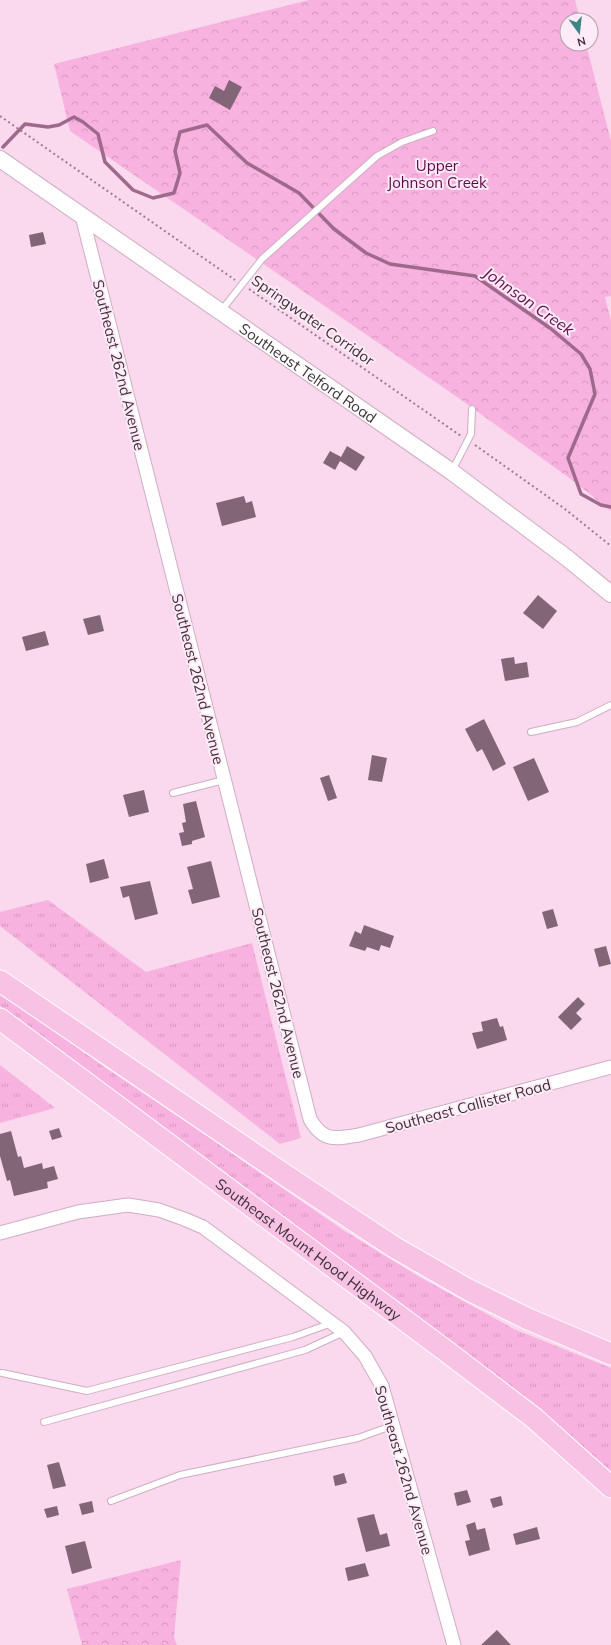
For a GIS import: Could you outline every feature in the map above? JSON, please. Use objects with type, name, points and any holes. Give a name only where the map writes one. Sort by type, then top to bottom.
[{"type":"highway","points":[[0,981],[288,1177],[400,1251],[480,1296],[528,1319],[611,1354]]},
{"type":"highway","name":"Southeast Mount Hood Highway","points":[[0,1019],[452,1355],[534,1418],[611,1487]]},
{"type":"street","name":"Southeast Telford Road","points":[[0,159],[452,472],[520,522],[611,594]]},
{"type":"street","name":"Southeast 262nd Avenue","points":[[82,216],[310,1119],[317,1131],[325,1136]]},
{"type":"street","name":"Southeast Callister Road","points":[[325,1136],[337,1138],[359,1135],[611,1067]]},
{"type":"street","name":"Southeast 262nd Avenue","points":[[0,1233],[78,1212],[128,1205],[159,1210],[203,1227],[344,1332],[364,1356],[382,1386],[454,1645]]},
{"type":"lane","points":[[221,312],[262,259],[308,216],[377,156],[391,146],[433,132]]},
{"type":"lane","points":[[452,472],[468,441],[472,429],[472,409]]},
{"type":"lane","points":[[531,732],[577,722],[611,705]]},
{"type":"lane","points":[[173,793],[224,780]]},
{"type":"lane","points":[[2,1373],[87,1391],[292,1336],[332,1323]]},
{"type":"lane","points":[[44,1422],[305,1350],[344,1332]]},
{"type":"lane","points":[[111,1501],[180,1475],[358,1438],[394,1425]]},
{"type":"path","name":"Springwater Corridor","points":[[0,116],[565,509],[611,546]]},
{"type":"green space","name":"Upper Johnson Creek","points":[[309,0],[575,0],[578,12],[559,12],[559,52],[588,52],[611,141],[611,296],[605,297],[611,321],[611,511],[572,480],[460,399],[70,131],[54,64]]},
{"type":"green space","points":[[48,900],[146,972],[252,943],[301,1138],[280,1144],[0,926],[0,912]]},
{"type":"green space","points":[[0,992],[106,1068],[343,1230],[418,1276],[514,1329],[611,1368],[611,1473],[591,1454],[528,1401],[0,1006]]},
{"type":"green space","points":[[0,1065],[55,1108],[0,1123]]},
{"type":"green space","points":[[181,1560],[174,1637],[177,1645],[82,1645],[67,1589]]},
{"type":"building","points":[[229,80],[242,87],[230,110],[209,98],[215,86],[224,91]]},
{"type":"building","points":[[43,232],[46,244],[31,247],[29,235]]},
{"type":"building","points":[[347,446],[365,457],[356,471],[340,461],[335,470],[323,463],[330,451],[341,457]]},
{"type":"building","points":[[244,496],[246,503],[252,501],[256,517],[222,526],[216,503]]},
{"type":"building","points":[[538,595],[557,611],[543,629],[523,613]]},
{"type":"building","points":[[100,615],[104,631],[88,635],[83,619]]},
{"type":"building","points":[[45,631],[49,645],[26,651],[22,637]]},
{"type":"building","points":[[514,657],[515,664],[527,662],[529,677],[505,681],[501,659]]},
{"type":"building","points":[[484,719],[506,764],[493,771],[482,749],[477,752],[465,729]]},
{"type":"building","points":[[372,755],[387,758],[382,782],[368,780]]},
{"type":"building","points":[[534,758],[549,792],[528,801],[513,767]]},
{"type":"building","points":[[329,775],[337,798],[328,801],[320,778]]},
{"type":"building","points":[[144,790],[149,812],[129,817],[123,795]]},
{"type":"building","points":[[196,801],[205,837],[192,841],[192,844],[182,846],[179,833],[184,832],[182,823],[186,822],[183,804]]},
{"type":"building","points":[[104,859],[109,878],[90,883],[86,864]]},
{"type":"building","points":[[211,861],[220,897],[192,904],[188,890],[193,889],[187,867]]},
{"type":"building","points":[[150,881],[158,914],[135,920],[129,896],[123,898],[120,887]]},
{"type":"building","points":[[553,909],[558,926],[547,929],[542,912]]},
{"type":"building","points":[[364,925],[394,936],[390,948],[381,945],[379,951],[367,947],[365,951],[349,946],[355,931],[361,934]]},
{"type":"building","points":[[606,946],[611,964],[599,967],[594,949]]},
{"type":"building","points":[[578,997],[585,1004],[576,1013],[582,1019],[571,1030],[558,1017]]},
{"type":"building","points":[[497,1018],[500,1027],[503,1026],[507,1040],[477,1049],[472,1033],[483,1031],[481,1022]]},
{"type":"building","points":[[59,1128],[62,1137],[52,1140],[49,1131]]},
{"type":"building","points":[[11,1131],[18,1157],[21,1156],[24,1168],[42,1163],[43,1169],[54,1166],[58,1179],[47,1182],[48,1188],[14,1196],[10,1180],[7,1181],[0,1156],[0,1134]]},
{"type":"building","points":[[59,1462],[66,1486],[53,1489],[47,1465]]},
{"type":"building","points":[[344,1473],[347,1483],[335,1486],[333,1476]]},
{"type":"building","points":[[467,1490],[471,1502],[457,1506],[454,1493]]},
{"type":"building","points":[[501,1496],[503,1505],[493,1508],[490,1499]]},
{"type":"building","points":[[92,1501],[94,1512],[82,1515],[79,1504]]},
{"type":"building","points":[[57,1506],[59,1515],[47,1518],[44,1509]]},
{"type":"building","points":[[374,1514],[380,1535],[387,1533],[390,1546],[366,1552],[357,1518]]},
{"type":"building","points":[[475,1522],[477,1530],[485,1528],[490,1550],[469,1556],[465,1541],[470,1540],[466,1525]]},
{"type":"building","points":[[537,1527],[540,1539],[516,1545],[513,1534]]},
{"type":"building","points":[[85,1541],[92,1568],[72,1574],[65,1546]]},
{"type":"building","points":[[365,1563],[369,1576],[348,1581],[345,1568]]},
{"type":"building","points":[[497,1630],[511,1645],[481,1645]]},
{"type":"waterway","name":"Johnson Creek","points":[[3,147],[25,124],[48,127],[59,125],[74,117],[98,134],[105,162],[133,190],[153,198],[174,193],[180,173],[175,151],[180,132],[207,125],[247,163],[299,193],[334,229],[366,253],[390,264],[475,276],[550,328],[581,354],[590,369],[595,394],[568,458],[581,494],[601,505],[611,507]]}]
